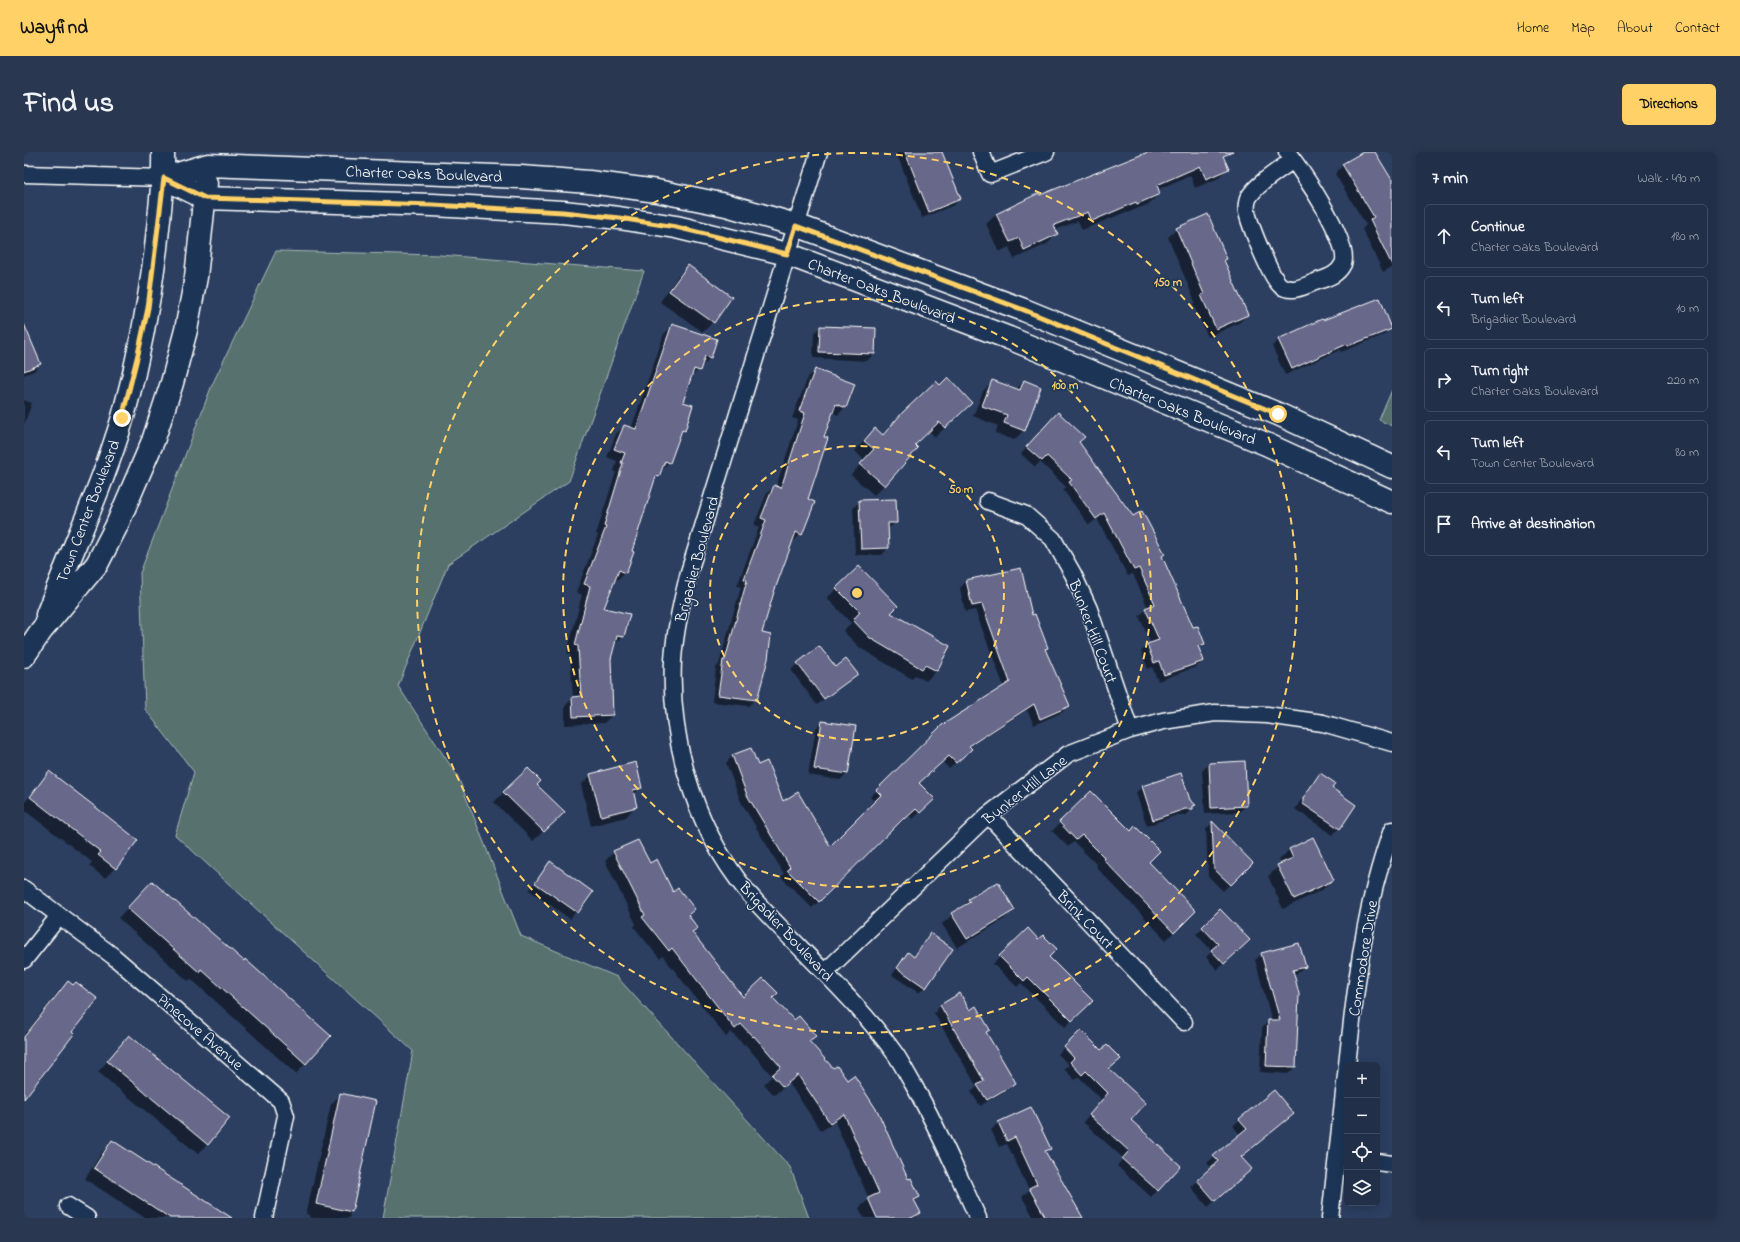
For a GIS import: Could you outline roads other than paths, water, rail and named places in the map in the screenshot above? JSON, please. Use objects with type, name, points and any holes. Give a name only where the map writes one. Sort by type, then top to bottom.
[{"type":"street","name":"Town Center Boulevard","points":[[41,631],[71,552],[100,483],[122,418],[148,308],[164,178],[162,152]]},
{"type":"street","name":"Brigadier Boulevard","points":[[818,152],[689,572],[679,610],[673,659],[674,706],[680,753],[695,800],[721,856],[757,903],[867,1017],[897,1056],[930,1114],[978,1218]]},
{"type":"street","points":[[981,152],[990,174],[1046,152]]},
{"type":"street","points":[[1290,156],[1308,180],[1332,224],[1343,250],[1343,263],[1336,274],[1295,290],[1281,286],[1272,276],[1246,210],[1249,198],[1256,189],[1290,156]]},
{"type":"street","name":"Town Center Boulevard","points":[[24,656],[41,631],[97,564],[119,521],[153,441],[172,383],[186,330],[196,277],[205,198],[207,159]]},
{"type":"street","name":"Charter Oaks Boulevard","points":[[164,178],[207,159],[589,182],[657,191],[726,205],[796,226],[1024,310],[1278,414],[1392,467]]},
{"type":"street","points":[[24,174],[164,178]]},
{"type":"street","name":"Charter Oaks Boulevard","points":[[164,178],[205,198],[433,205],[563,212],[619,218],[676,227],[787,254],[1010,338],[1266,444],[1392,502]]},
{"type":"street","name":"Bunker Hill Court","points":[[988,501],[1026,514],[1053,539],[1073,574],[1089,609],[1130,730]]},
{"type":"street","name":"Bunker Hill Lane","points":[[825,972],[988,815],[1068,754],[1130,730],[1163,721],[1215,713],[1267,715],[1323,723],[1392,743]]},
{"type":"street","name":"Brink Court","points":[[988,815],[1184,1022]]},
{"type":"street","name":"Commodore Drive","points":[[1347,1062],[1359,963],[1367,918],[1377,875],[1392,830]]},
{"type":"street","name":"Pinecove Avenue","points":[[24,889],[113,956],[281,1101],[286,1116],[264,1218]]},
{"type":"street","points":[[24,960],[58,916]]},
{"type":"street","name":"Commodore Drive","points":[[1330,1218],[1342,1158],[1345,1098]]},
{"type":"street","points":[[1380,1162],[1392,1164]]},
{"type":"street","points":[[68,1206],[87,1218]]}]
